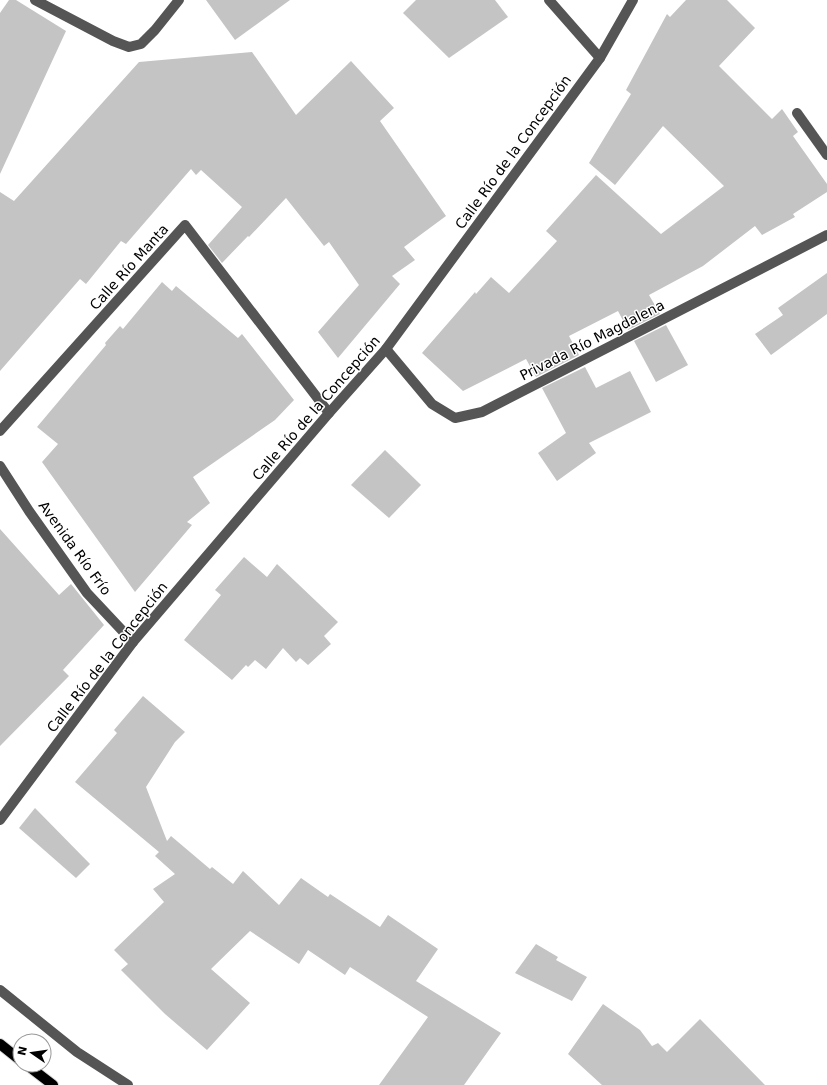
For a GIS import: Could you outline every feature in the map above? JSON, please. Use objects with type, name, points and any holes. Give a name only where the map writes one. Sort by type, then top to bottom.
[{"type":"main road","points":[[0,1044],[12,1054]]},
{"type":"main road","points":[[37,1073],[53,1085]]},
{"type":"street","points":[[35,0],[113,41],[129,47],[141,44],[179,0]]},
{"type":"street","points":[[549,0],[600,58]]},
{"type":"street","name":"Calle Río de la Concepción","points":[[0,820],[133,642],[329,413],[386,349],[600,58],[633,0]]},
{"type":"street","points":[[797,113],[827,155]]},
{"type":"street","name":"Calle Río Manta","points":[[0,431],[185,226],[329,413]]},
{"type":"street","name":"Privada Río Magdalena","points":[[386,349],[432,404],[455,418],[482,412],[827,235]]},
{"type":"street","name":"Avenida Río Frío","points":[[0,466],[29,511],[87,593],[133,642]]},
{"type":"street","points":[[0,990],[77,1052],[128,1085]]},
{"type":"building","points":[[9,0],[16,0],[66,31],[0,174],[0,13]]},
{"type":"building","points":[[206,0],[290,0],[235,40]]},
{"type":"building","points":[[416,0],[495,0],[508,17],[449,58],[403,13]]},
{"type":"building","points":[[686,0],[727,0],[755,28],[719,66],[772,119],[782,109],[798,132],[793,136],[827,184],[827,192],[793,214],[795,217],[762,235],[755,226],[703,266],[649,295],[660,314],[628,330],[618,311],[569,336],[579,355],[536,377],[526,359],[463,391],[422,353],[475,292],[476,294],[491,277],[509,293],[557,241],[546,231],[596,175],[661,234],[724,186],[663,126],[615,185],[589,163],[631,94],[626,90],[667,14],[670,17]]},
{"type":"building","points":[[252,52],[296,115],[351,61],[394,108],[380,121],[446,216],[404,247],[415,260],[392,276],[400,284],[338,358],[318,332],[359,285],[329,242],[324,246],[286,198],[222,263],[208,245],[242,207],[201,170],[196,175],[191,169],[126,244],[121,241],[86,284],[80,279],[0,371],[0,192],[14,201],[139,62]]},
{"type":"building","points":[[827,273],[827,314],[771,355],[755,334],[783,315],[778,308]]},
{"type":"building","points":[[162,282],[172,291],[176,286],[238,338],[242,334],[294,400],[275,420],[193,477],[210,503],[187,522],[192,525],[135,592],[42,462],[58,444],[37,427],[106,345],[105,343],[120,326],[123,329]]},
{"type":"building","points":[[666,325],[688,365],[656,382],[634,341]]},
{"type":"building","points":[[585,367],[596,388],[630,371],[651,412],[589,443],[596,453],[557,481],[538,453],[566,433],[542,388]]},
{"type":"building","points":[[385,450],[421,485],[389,518],[351,485]]},
{"type":"building","points":[[0,529],[59,595],[71,584],[104,625],[63,670],[69,676],[0,746]]},
{"type":"building","points":[[244,557],[267,577],[277,564],[338,622],[324,636],[331,644],[308,665],[300,658],[296,662],[283,648],[266,669],[255,660],[248,667],[246,665],[232,680],[184,640],[221,595],[215,590]]},
{"type":"building","points":[[143,696],[185,732],[175,742],[146,787],[167,841],[171,836],[210,869],[212,867],[233,884],[243,871],[279,905],[301,878],[328,897],[330,894],[380,927],[388,915],[438,949],[416,981],[501,1033],[464,1085],[379,1085],[428,1017],[350,967],[345,975],[308,950],[299,964],[250,931],[211,969],[250,1003],[207,1050],[165,1014],[121,970],[128,964],[114,950],[164,902],[153,889],[175,874],[155,856],[159,852],[75,782],[117,733],[114,730]]},
{"type":"building","points":[[35,808],[90,864],[76,878],[19,828]]},
{"type":"building","points":[[536,944],[558,957],[556,960],[587,977],[572,1001],[515,973]]},
{"type":"building","points":[[603,1004],[640,1030],[652,1046],[658,1043],[667,1052],[700,1019],[765,1085],[602,1085],[568,1054]]}]
